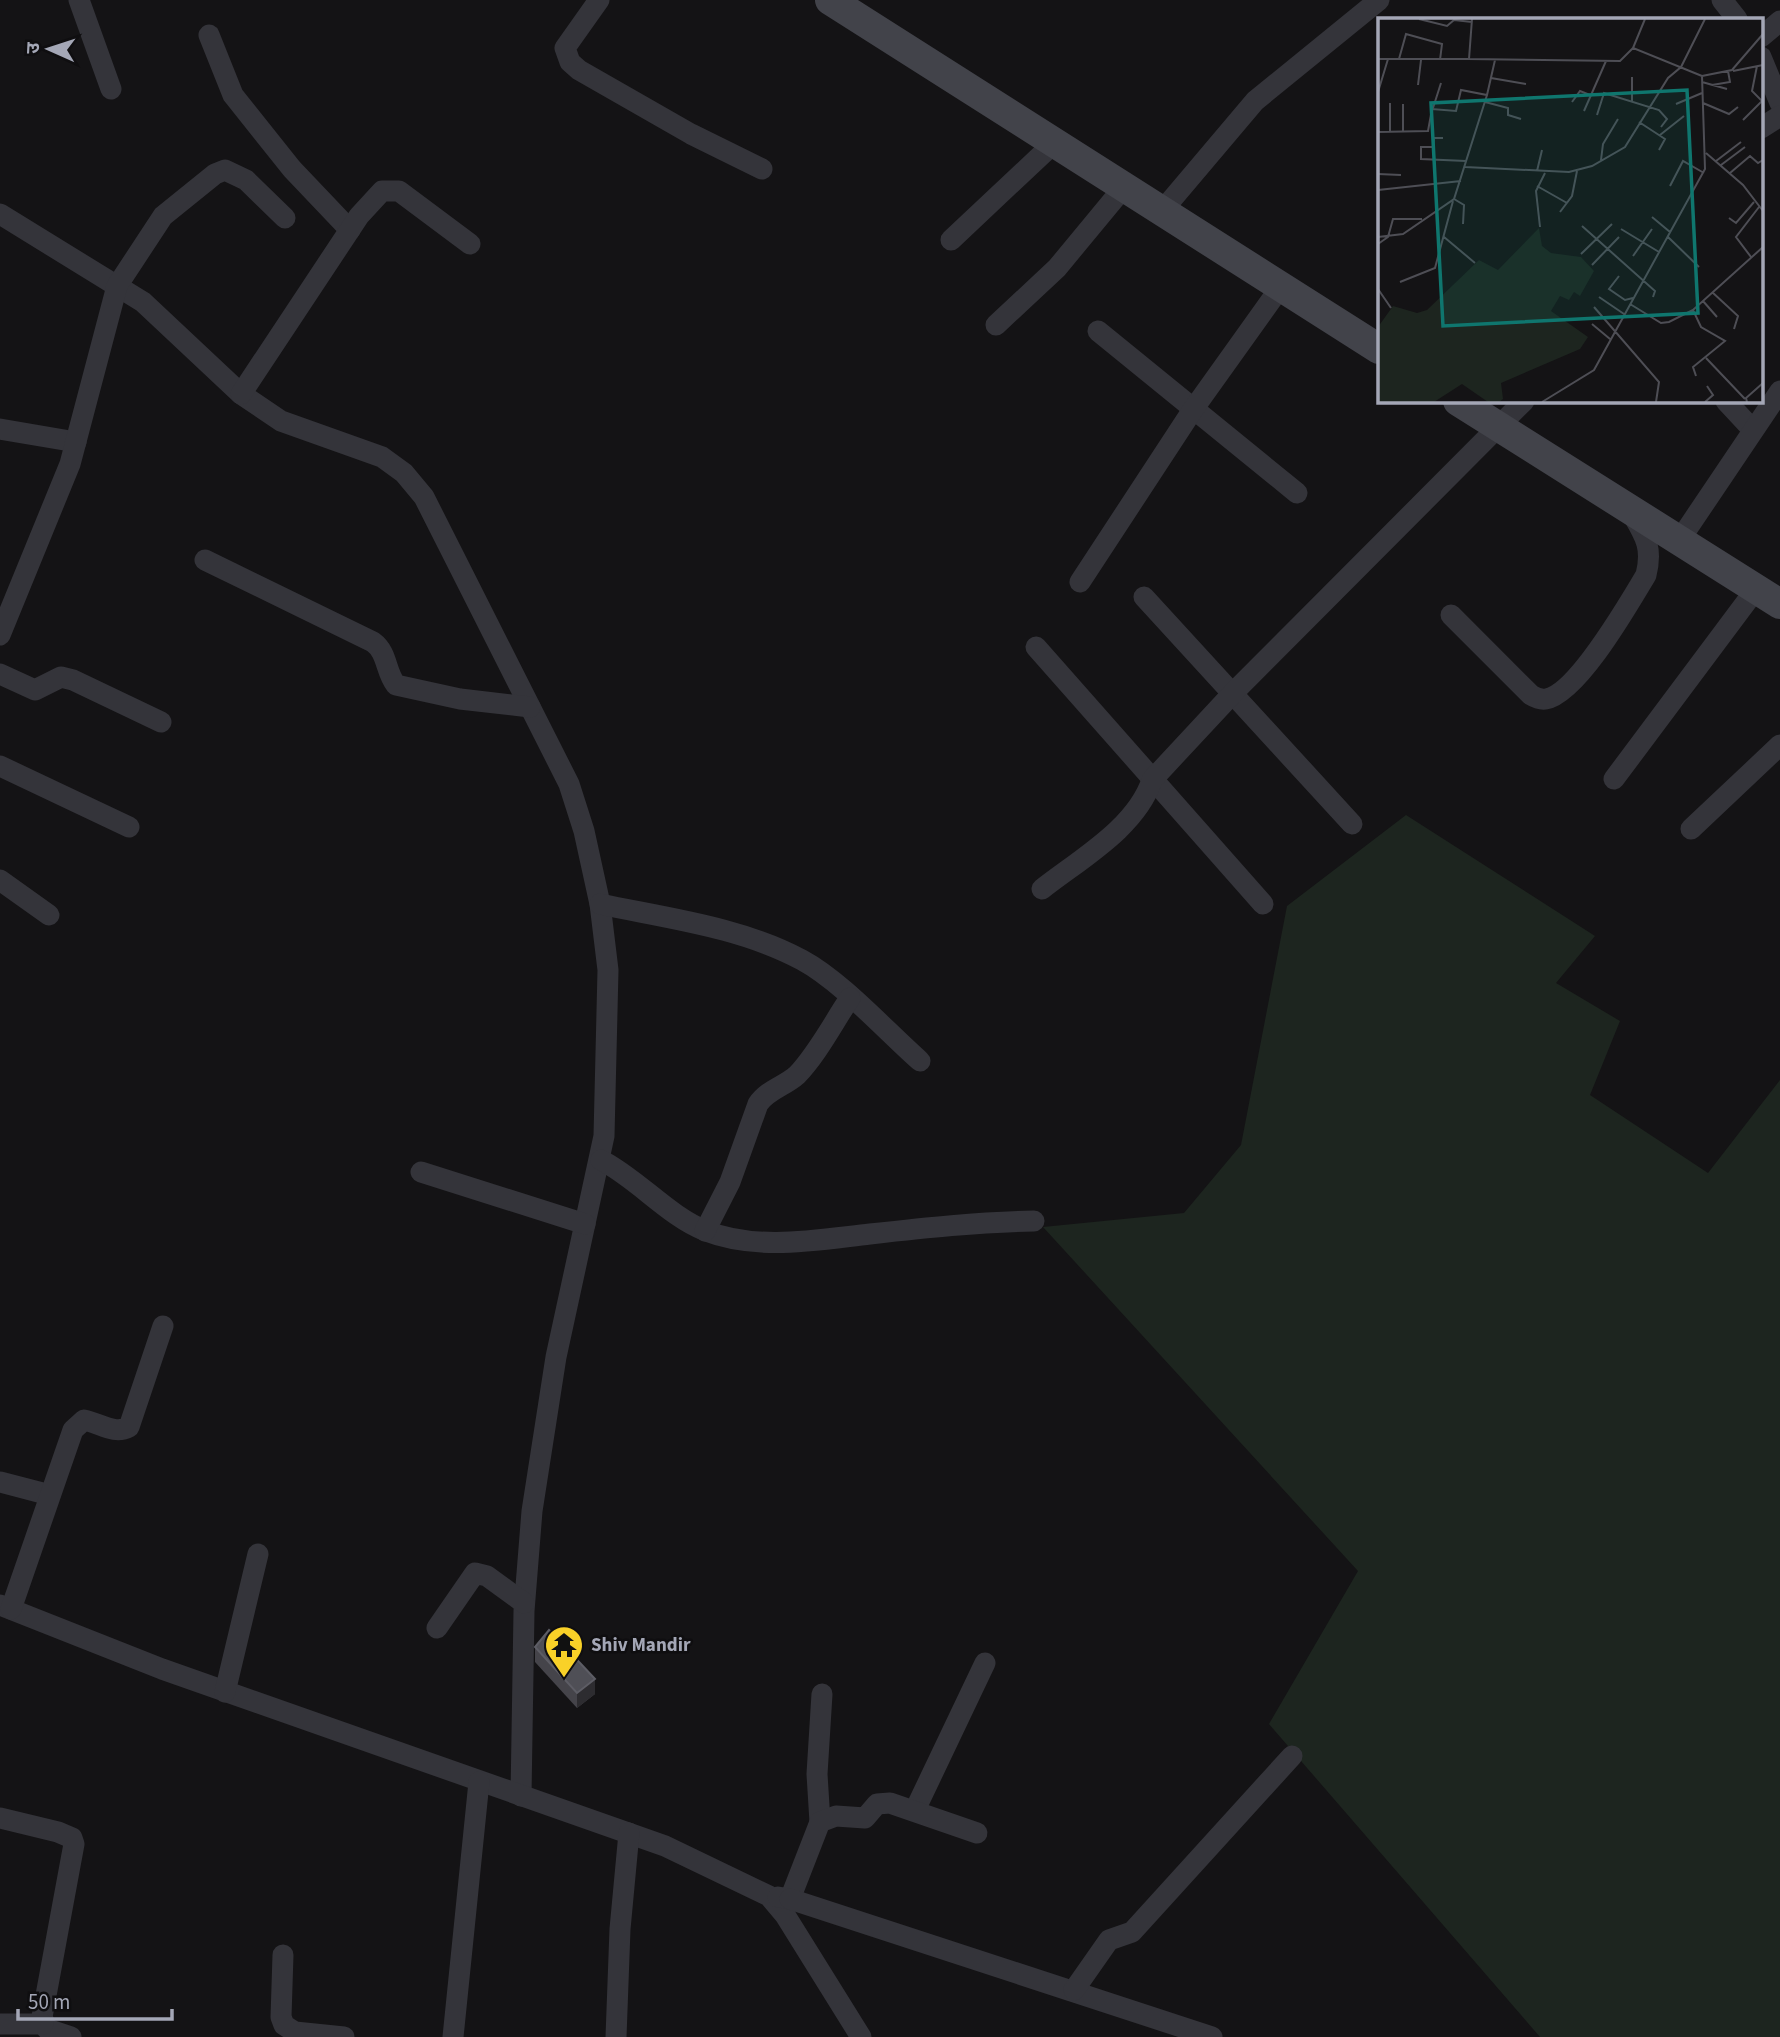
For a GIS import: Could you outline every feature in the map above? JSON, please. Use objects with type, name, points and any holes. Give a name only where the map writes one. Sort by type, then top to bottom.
[{"type":"street","points":[[79,0],[111,89]]},
{"type":"street","points":[[599,0],[565,48],[570,62],[644,109],[762,169]]},
{"type":"street","points":[[830,0],[1378,348]]},
{"type":"street","points":[[1162,211],[1255,101],[1379,0]]},
{"type":"street","points":[[1721,0],[1736,18]]},
{"type":"street","points":[[1762,36],[1780,21]]},
{"type":"street","points":[[209,35],[233,95],[292,169],[350,230]]},
{"type":"street","points":[[1762,59],[1780,103]]},
{"type":"street","points":[[1762,127],[1780,116]]},
{"type":"street","points":[[951,240],[1054,144]]},
{"type":"street","points":[[0,635],[61,487],[76,442],[117,286],[163,216],[215,174],[225,170],[235,173],[285,218]]},
{"type":"street","points":[[996,325],[1057,268],[1124,187]]},
{"type":"street","points":[[241,394],[350,230],[376,197],[391,189],[399,191],[470,244]]},
{"type":"street","points":[[0,214],[117,286],[157,314],[241,394],[281,421],[366,450],[392,463],[404,473],[434,513],[462,577],[569,784],[584,831],[600,904],[608,970],[608,1049],[601,1160],[559,1337],[537,1472],[524,1603],[521,1796]]},
{"type":"street","points":[[1080,582],[1192,411],[1282,285]]},
{"type":"street","points":[[1098,331],[1192,411],[1297,493]]},
{"type":"street","points":[[1679,541],[1780,391]]},
{"type":"street","points":[[1460,402],[1768,596],[1614,779]]},
{"type":"street","points":[[1042,889],[1118,830],[1148,792],[1152,780],[1233,693],[1523,402]]},
{"type":"street","points":[[1727,402],[1753,430]]},
{"type":"street","points":[[0,429],[76,442]]},
{"type":"street","points":[[1451,614],[1531,695],[1538,699],[1552,697],[1581,673],[1646,575],[1650,557],[1646,539],[1630,511]]},
{"type":"street","points":[[205,560],[373,642],[382,648],[391,678],[396,685],[460,699],[530,707]]},
{"type":"street","points":[[1144,597],[1352,824]]},
{"type":"street","points":[[1036,647],[1263,904]]},
{"type":"street","points":[[0,674],[35,690],[61,677],[74,680],[161,722]]},
{"type":"street","points":[[1691,829],[1780,745]]},
{"type":"street","points":[[1,768],[129,827]]},
{"type":"street","points":[[0,880],[49,915]]},
{"type":"street","points":[[600,904],[747,938],[800,959],[821,972],[920,1061]]},
{"type":"street","points":[[705,1231],[730,1182],[758,1104],[767,1094],[786,1084],[804,1067],[849,998]]},
{"type":"street","points":[[601,1160],[622,1171],[705,1231],[745,1242],[775,1242],[991,1222],[1034,1221]]},
{"type":"street","points":[[421,1172],[585,1224]]},
{"type":"street","points":[[163,1326],[129,1427],[121,1431],[94,1422],[77,1423],[6,1607],[225,1692],[629,1833],[703,1861],[780,1898],[1074,1990],[1212,2037]]},
{"type":"street","points":[[0,1482],[50,1495]]},
{"type":"street","points":[[225,1692],[258,1554]]},
{"type":"street","points":[[437,1628],[475,1573],[487,1576],[524,1603]]},
{"type":"street","points":[[915,1810],[985,1664]]},
{"type":"street","points":[[822,1694],[817,1774],[820,1822],[780,1898],[785,1915],[861,2037]]},
{"type":"street","points":[[1074,1990],[1109,1940],[1132,1932],[1292,1756]]},
{"type":"street","points":[[453,2037],[479,1782]]},
{"type":"street","points":[[820,1822],[835,1816],[865,1818],[883,1802],[915,1810],[977,1833]]},
{"type":"street","points":[[0,1818],[58,1832],[72,1838],[74,1844],[43,2024]]},
{"type":"street","points":[[616,2037],[620,1928],[629,1833]]},
{"type":"street","points":[[284,1955],[281,2017],[284,2025],[295,2032],[337,2034],[344,2037]]},
{"type":"street","points":[[0,2024],[43,2024],[57,2034],[71,2037]]},
{"type":"shaded area","points":[[1406,815],[1595,936],[1556,983],[1620,1021],[1590,1095],[1708,1173],[1780,1080],[1780,2037],[1540,2037],[1269,1724],[1358,1571],[1043,1227],[1184,1213],[1241,1145],[1287,906]]},
{"type":"building","points":[[549,1630],[595,1679],[577,1693],[535,1647]]},
{"type":"place","name":"Shiv Mandir","points":[[564,1679]]}]
